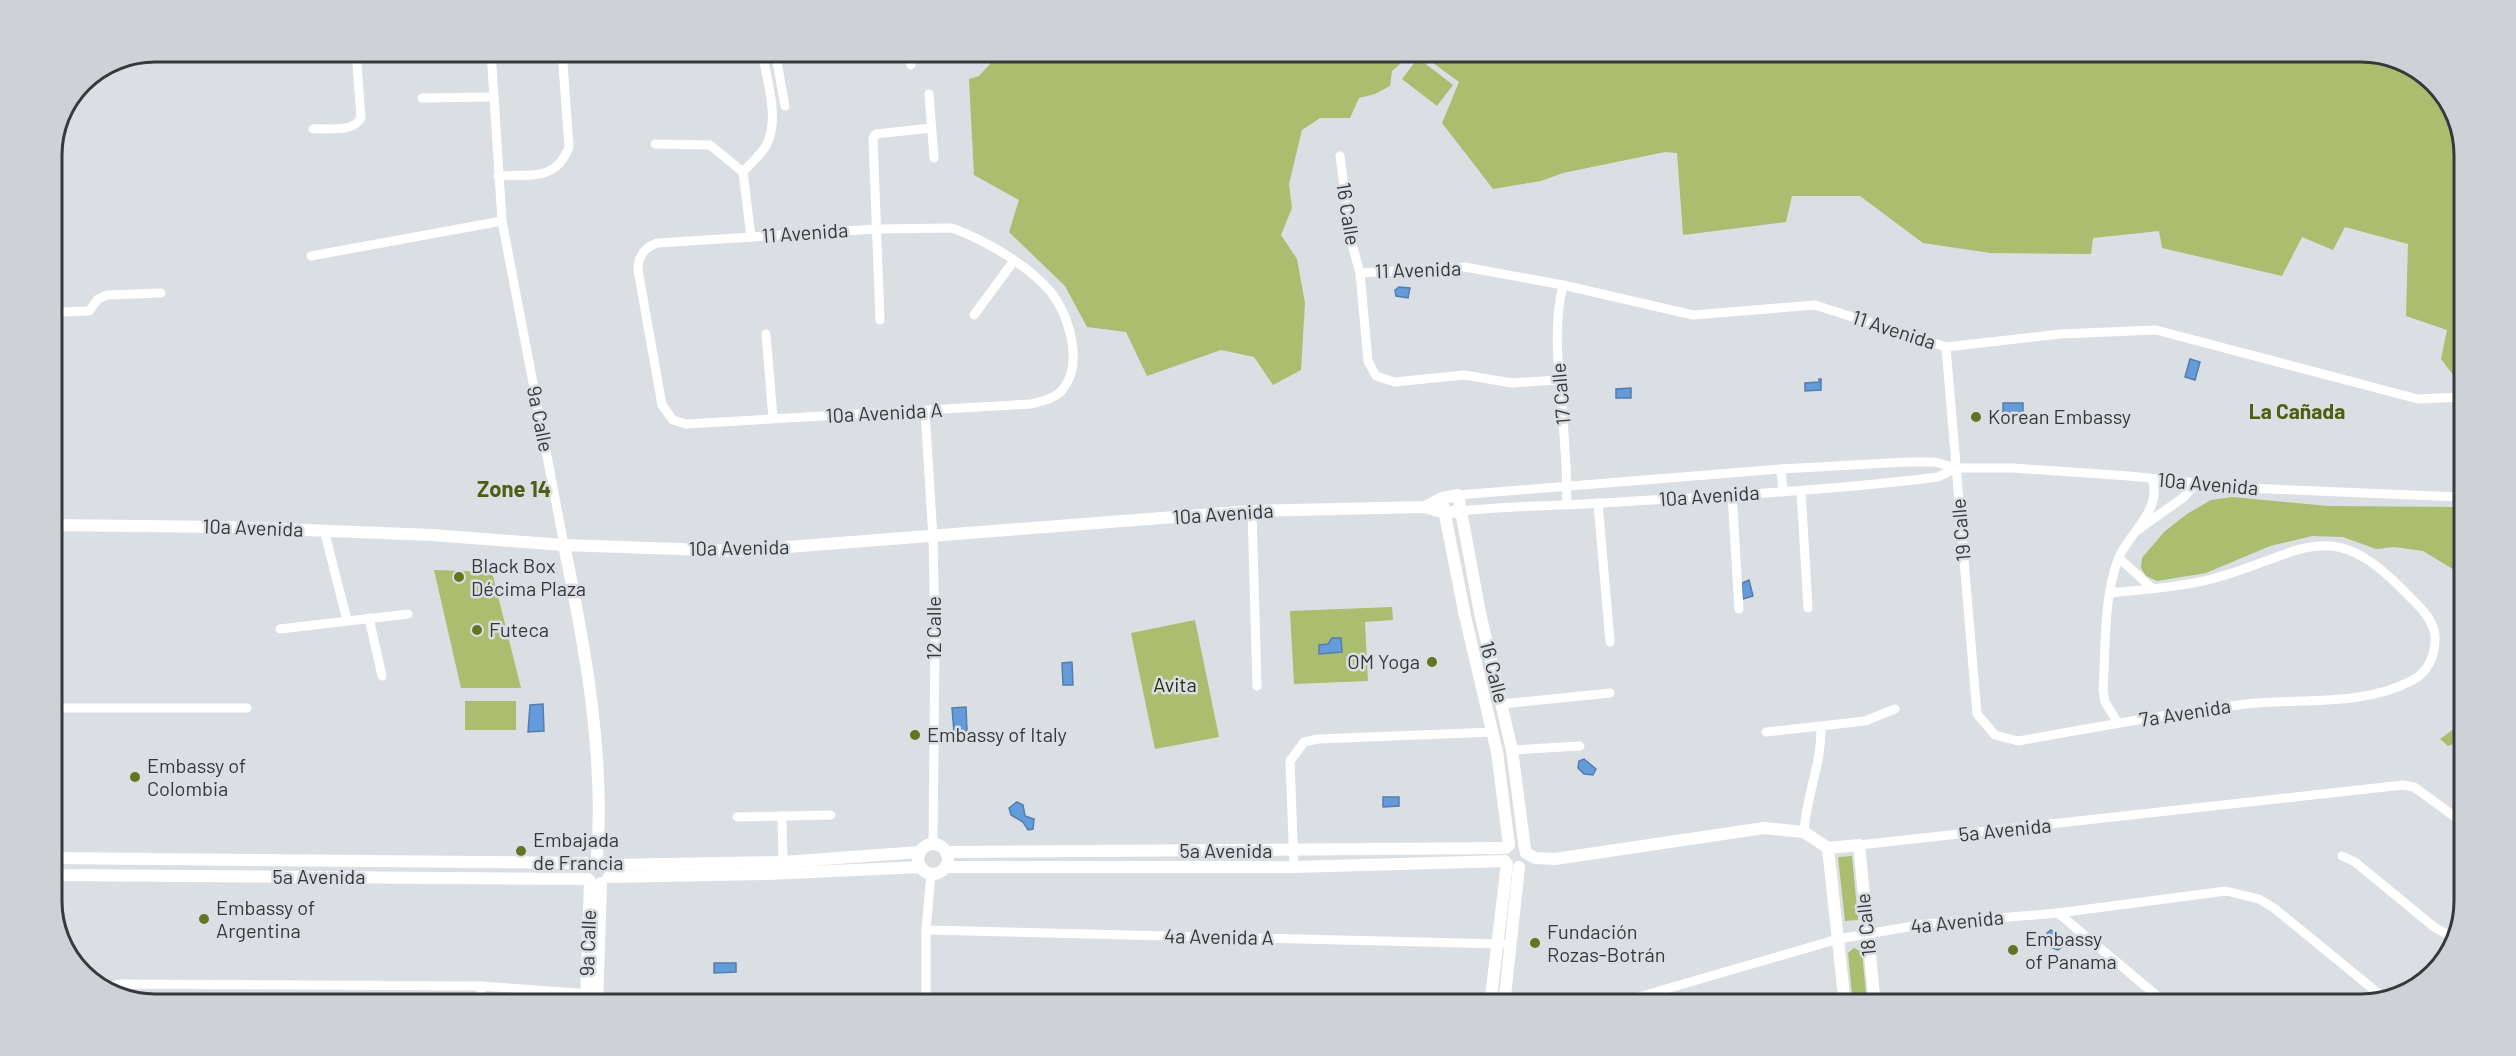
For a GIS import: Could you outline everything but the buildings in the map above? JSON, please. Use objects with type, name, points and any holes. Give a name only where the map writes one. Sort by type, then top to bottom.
[{"type":"street","points":[[313,129],[352,127],[358,124],[361,118],[357,62]]},
{"type":"street","name":"9a Calle","points":[[492,62],[502,221],[580,623],[597,756],[592,861],[585,872],[599,877]]},
{"type":"street","points":[[498,176],[544,173],[557,169],[564,161],[569,147],[563,62]]},
{"type":"street","points":[[743,172],[767,144],[769,135],[772,116],[764,62]]},
{"type":"street","points":[[777,62],[785,106]]},
{"type":"street","points":[[929,94],[934,158]]},
{"type":"street","points":[[422,98],[494,97]]},
{"type":"street","points":[[880,320],[873,138],[876,134],[930,128]]},
{"type":"street","points":[[655,144],[710,146],[743,172],[751,237]]},
{"type":"street","name":"16 Calle","points":[[1340,156],[1352,244],[1359,273],[1368,361],[1376,376],[1395,382],[1464,375],[1512,382],[1558,380]]},
{"type":"street","points":[[311,256],[502,221]]},
{"type":"street","name":"11 Avenida","points":[[673,420],[662,405],[638,270],[642,252],[657,243],[876,229],[952,228],[994,247],[1048,289],[1060,306],[1072,345],[1072,362]]},
{"type":"street","points":[[974,315],[1013,262]]},
{"type":"street","name":"11 Avenida","points":[[1359,273],[1465,267],[1563,285],[1688,315],[1815,305],[1946,347],[2060,334],[2156,330],[2418,399],[2454,398]]},
{"type":"street","name":"17 Calle","points":[[1563,285],[1559,304],[1558,380],[1567,504]]},
{"type":"street","points":[[62,312],[88,310],[102,296],[107,295],[161,293]]},
{"type":"street","points":[[766,334],[773,418]]},
{"type":"street","name":"19 Calle","points":[[1946,347],[1977,714]]},
{"type":"street","name":"10a Avenida A","points":[[673,420],[686,424],[1031,404],[1051,399],[1062,391],[1071,377],[1072,362]]},
{"type":"street","name":"12 Calle","points":[[925,411],[933,537],[935,638],[933,845]]},
{"type":"street","name":"10a Avenida","points":[[1425,507],[1443,498],[1458,495],[1781,469],[1906,462],[1935,462],[1956,468],[2013,468],[2360,495],[2454,497]]},
{"type":"street","name":"10a Avenida","points":[[62,525],[432,535],[564,545],[736,551],[1252,511],[1425,507],[1444,513],[1524,505],[1802,491],[1938,477],[1956,468]]},
{"type":"street","points":[[1781,469],[1783,492]]},
{"type":"street","points":[[2118,723],[2105,702],[2103,690],[2110,593],[2119,558],[2152,504],[2155,487],[2152,479]]},
{"type":"street","points":[[2138,530],[2184,498],[2196,484]]},
{"type":"street","points":[[1802,491],[1808,608]]},
{"type":"street","points":[[1732,494],[1739,609]]},
{"type":"street","name":"16 Calle","points":[[1458,495],[1480,613],[1512,750],[1515,856],[1512,944],[1505,994]]},
{"type":"street","name":"16 Calle","points":[[1443,498],[1465,616],[1493,732],[1515,856],[1498,944],[1491,994]]},
{"type":"street","points":[[1598,503],[1610,642]]},
{"type":"street","points":[[1406,507],[1435,517],[1450,536]]},
{"type":"street","points":[[1252,511],[1257,686]]},
{"type":"street","points":[[324,531],[347,620]]},
{"type":"street","name":"7a Avenida","points":[[1977,714],[1995,735],[2018,741],[2118,723],[2247,704],[2368,696],[2403,685],[2416,678],[2430,663],[2435,642],[2433,626],[2425,613],[2378,565],[2354,552],[2330,546],[2305,547],[2222,576],[2152,588]]},
{"type":"street","points":[[2119,558],[2152,588]]},
{"type":"street","points":[[2110,593],[2152,588]]},
{"type":"street","points":[[280,629],[408,614]]},
{"type":"street","points":[[369,618],[382,676]]},
{"type":"street","points":[[1502,704],[1610,693]]},
{"type":"street","points":[[62,708],[247,708]]},
{"type":"street","points":[[1766,732],[1865,721],[1895,709]]},
{"type":"street","points":[[1804,832],[1805,811],[1817,765],[1821,727]]},
{"type":"street","points":[[1294,867],[1290,761],[1304,742],[1318,739],[1493,732]]},
{"type":"street","points":[[1512,750],[1580,746]]},
{"type":"street","name":"5a Avenida","points":[[946,852],[1293,851],[1515,856],[1547,859],[1764,828],[1804,832],[1828,848],[2403,785],[2414,787],[2454,816]]},
{"type":"street","points":[[736,817],[831,815]]},
{"type":"street","points":[[782,816],[783,862]]},
{"type":"street","points":[[926,871],[941,872],[946,867],[946,852],[933,845],[920,852],[926,871],[926,994]]},
{"type":"street","name":"18 Calle","points":[[1859,845],[1874,994]]},
{"type":"street","name":"18 Calle","points":[[1828,848],[1844,994]]},
{"type":"street","name":"5a Avenida","points":[[599,877],[920,852]]},
{"type":"street","name":"5a Avenida","points":[[946,867],[1059,869],[1294,867],[1515,856]]},
{"type":"street","points":[[2342,856],[2355,862],[2434,927],[2448,935]]},
{"type":"street","name":"5a Avenida","points":[[62,858],[592,861]]},
{"type":"street","points":[[592,861],[599,877]]},
{"type":"street","name":"5a Avenida","points":[[62,875],[570,878],[926,871]]},
{"type":"street","name":"9a Calle","points":[[591,994],[590,895],[599,877]]},
{"type":"street","name":"9a Calle","points":[[591,994],[599,877]]},
{"type":"street","points":[[570,878],[580,883],[590,895]]},
{"type":"street","name":"4a Avenida","points":[[1649,994],[1838,939],[1867,933],[1925,924],[2058,913],[2226,891],[2242,893],[2274,908],[2378,993]]},
{"type":"street","points":[[2058,913],[2155,994]]},
{"type":"street","name":"4a Avenida A","points":[[927,930],[1512,944]]},
{"type":"street","points":[[116,986],[481,986],[544,994]]},
{"type":"street","points":[[481,986],[481,994]]},
{"type":"green space","points":[[992,62],[1402,62],[1392,71],[1390,86],[1375,94],[1359,98],[1350,118],[1320,118],[1302,130],[1289,184],[1292,208],[1281,235],[1297,259],[1305,303],[1301,370],[1273,385],[1254,357],[1221,350],[1147,376],[1126,332],[1087,327],[1065,286],[1009,232],[1019,200],[974,175],[969,79],[979,76]]},
{"type":"green space","points":[[1415,62],[1423,62],[1453,85],[1437,106],[1402,79]]},
{"type":"green space","points":[[1432,62],[2379,63],[2408,74],[2427,89],[2445,114],[2453,137],[2454,376],[2441,359],[2447,330],[2406,316],[2408,244],[2345,227],[2333,250],[2302,237],[2282,276],[2162,248],[2159,231],[2093,238],[2091,254],[1990,253],[1923,243],[1860,196],[1792,196],[1786,222],[1683,235],[1677,153],[1665,152],[1563,173],[1541,181],[1493,189],[1442,123],[1459,82]]},
{"type":"green space","points":[[2232,497],[2328,506],[2454,507],[2454,570],[2423,551],[2394,547],[2376,549],[2343,537],[2312,536],[2270,546],[2206,573],[2157,581],[2146,576],[2141,568],[2142,558],[2164,532],[2187,514],[2211,500]]},
{"type":"green space","name":"Futeca","points":[[434,570],[492,572],[521,688],[461,688]]},
{"type":"green space","points":[[1392,607],[1393,620],[1365,622],[1368,681],[1294,684],[1290,611]]},
{"type":"green space","name":"Avita","points":[[1195,620],[1219,737],[1155,749],[1131,633]]},
{"type":"green space","points":[[465,701],[516,701],[516,730],[465,730]]},
{"type":"green space","points":[[2454,729],[2454,744],[2448,746],[2440,739]]},
{"type":"green space","points":[[1852,856],[1858,920],[1845,921],[1838,857]]},
{"type":"green space","points":[[1854,948],[1862,952],[1866,994],[1852,994],[1848,953]]},
{"type":"water","points":[[1399,287],[1410,288],[1408,298],[1396,296],[1395,290]]},
{"type":"water","points":[[2190,359],[2200,362],[2195,380],[2185,377]]},
{"type":"water","points":[[1821,379],[1821,390],[1805,391],[1805,383],[1819,382]]},
{"type":"water","points":[[1631,388],[1631,398],[1616,398],[1616,389]]},
{"type":"water","points":[[2003,403],[2023,403],[2023,414],[2003,414]]},
{"type":"water","points":[[1749,580],[1753,596],[1743,599],[1742,583]]},
{"type":"water","points":[[1332,638],[1341,638],[1342,652],[1319,654],[1319,645],[1328,644]]},
{"type":"water","points":[[1072,662],[1073,685],[1063,685],[1062,663]]},
{"type":"water","points":[[543,704],[544,731],[528,732],[530,705]]},
{"type":"water","points":[[966,707],[967,731],[954,732],[952,708]]},
{"type":"water","points":[[1584,759],[1596,769],[1593,775],[1584,774],[1578,768],[1579,761]]},
{"type":"water","points":[[1383,797],[1399,797],[1399,806],[1383,807]]},
{"type":"water","points":[[1017,802],[1023,805],[1025,816],[1034,819],[1033,829],[1028,830],[1023,822],[1011,815],[1009,808]]},
{"type":"water","points":[[2051,930],[2062,938],[2062,947],[2058,950],[2049,947],[2047,933]]},
{"type":"water","points":[[714,963],[736,963],[736,972],[714,973]]},
{"type":"place","name":"Korean Embassy","points":[[1976,417]]},
{"type":"place","name":"Black Box Décima Plaza","points":[[459,577]]},
{"type":"place","name":"Futeca","points":[[477,630]]},
{"type":"place","name":"OM Yoga","points":[[1432,662]]},
{"type":"place","name":"Embassy of Italy","points":[[915,735]]},
{"type":"place","name":"Embassy of Colombia","points":[[135,777]]},
{"type":"place","name":"Embajada de Francia","points":[[521,851]]},
{"type":"place","name":"Embassy of Argentina","points":[[204,919]]},
{"type":"place","name":"Fundación Rozas-Botrán","points":[[1535,943]]},
{"type":"place","name":"Embassy of Panama","points":[[2013,950]]},
{"type":"district","name":"La Cañada","points":[[2297,412]]},
{"type":"district","name":"Zone 14","points":[[514,489]]}]
